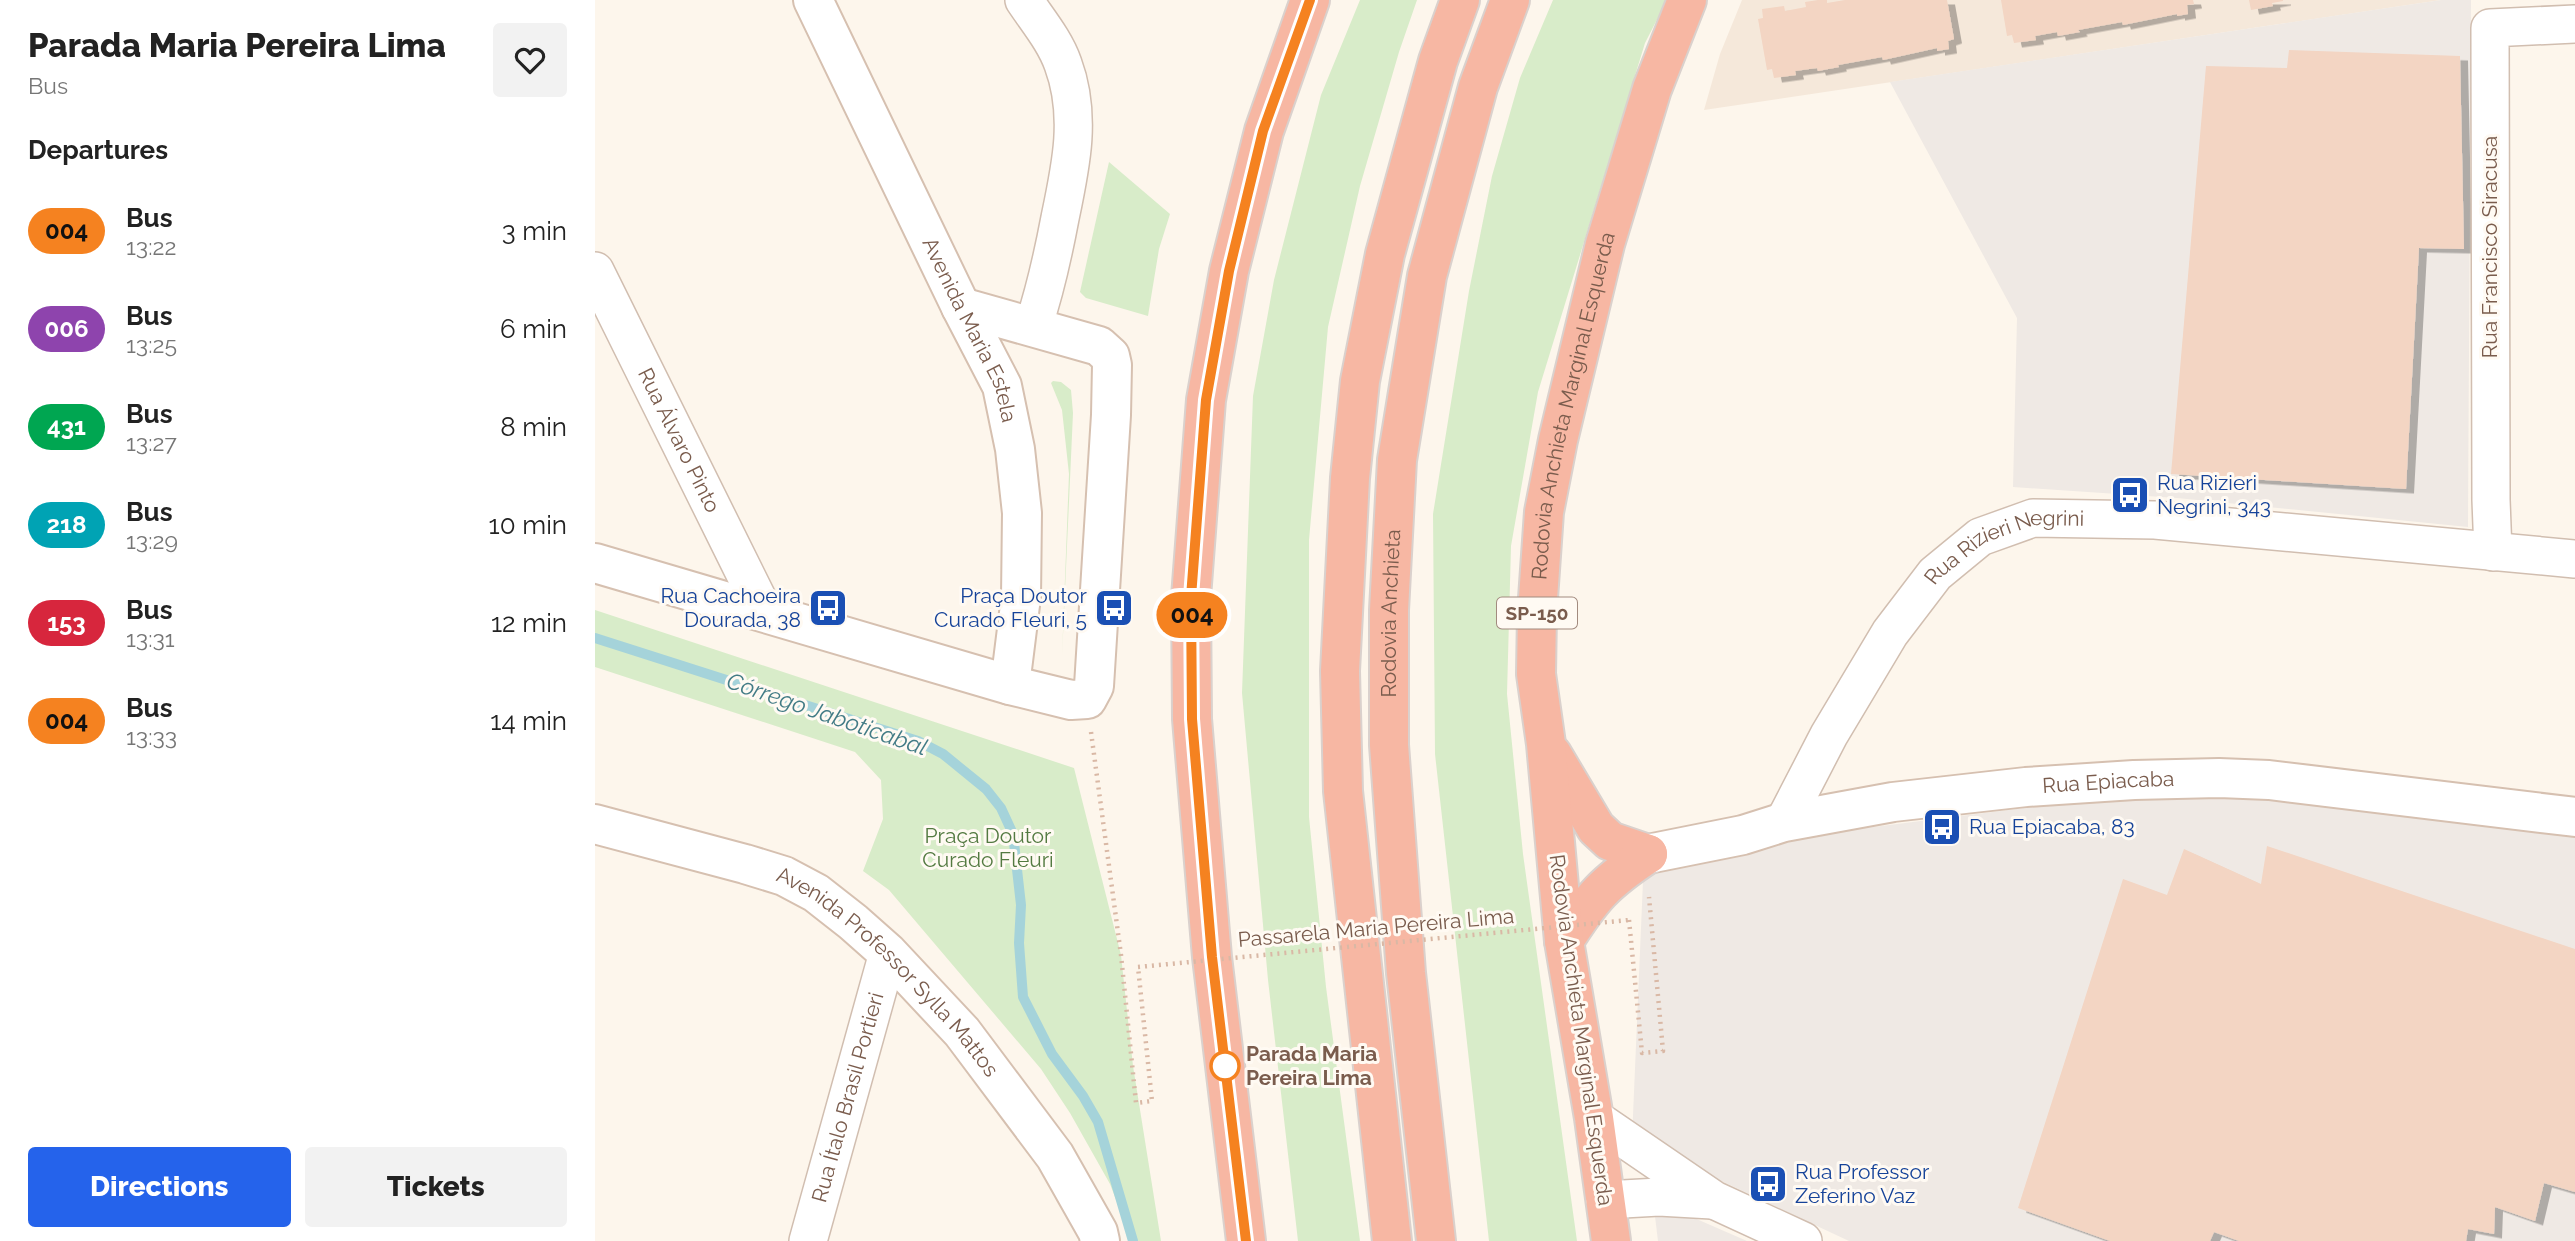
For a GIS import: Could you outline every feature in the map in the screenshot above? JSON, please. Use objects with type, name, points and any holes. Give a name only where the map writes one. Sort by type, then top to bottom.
[{"type":"highway","points":[[1246,1241],[1212,957],[1192,719],[1191,597],[1206,400],[1229,271],[1263,131],[1310,0]]},
{"type":"highway","points":[[1392,1241],[1343,791],[1340,671],[1350,478],[1360,381],[1385,254],[1438,61],[1460,0]]},
{"type":"highway","name":"Rodovia Anchieta","points":[[1436,1241],[1406,973],[1389,745],[1389,610],[1397,460],[1427,276],[1478,87],[1510,0]]},
{"type":"highway","name":"Rodovia Anchieta Marginal Esquerda","points":[[1611,1241],[1594,1118],[1564,941],[1537,674],[1537,613],[1544,512],[1558,440],[1605,244],[1651,89],[1687,0]]},
{"type":"highway","points":[[1546,744],[1596,828],[1610,841],[1647,854]]},
{"type":"highway","points":[[1564,941],[1597,893],[1613,877],[1647,854]]},
{"type":"street","name":"Avenida Maria Estela","points":[[813,0],[1002,386],[1015,449],[1022,513],[1021,583],[1010,685]]},
{"type":"street","points":[[1024,0],[1050,37],[1063,62],[1072,98],[1074,121],[1074,145],[1047,287],[1033,327]]},
{"type":"street","name":"Rua Francisco Siracusa","points":[[2493,552],[2490,28],[2575,24]]},
{"type":"street","name":"Rua Álvaro Pinto","points":[[595,271],[763,610]]},
{"type":"street","points":[[595,563],[763,610],[1010,685],[1071,700],[1087,699],[1094,686],[1101,607],[1112,365],[1110,356],[1098,346],[961,307]]},
{"type":"street","name":"Rua Rizieri Negrini","points":[[1784,822],[1829,735],[1890,633],[1935,574],[1980,537],[2033,519],[2155,520],[2575,559]]},
{"type":"street","name":"Rua Epiacaba","points":[[1647,854],[1743,835],[1784,822],[1892,802],[2026,787],[2134,780],[2269,780],[2575,817]]},
{"type":"street","name":"Avenida Professor Sylla Mattos","points":[[595,824],[784,876],[816,893],[888,953],[962,1032],[1010,1092],[1055,1156],[1099,1236]]},
{"type":"street","name":"Rua Ítalo Brasil Portieri","points":[[808,1241],[888,953]]},
{"type":"street","points":[[1594,1118],[1714,1200],[1803,1241]]},
{"type":"street","points":[[1605,1200],[1659,1197],[1714,1200]]},
{"type":"path","name":"Passarela Maria Pereira Lima","points":[[1087,699],[1121,955],[1136,1102],[1152,1101],[1138,967],[1629,919],[1643,1053],[1663,1051],[1649,918]]},
{"type":"shaded area","points":[[1742,0],[2441,0],[1704,110],[1720,54]]},
{"type":"shaded area","points":[[2441,0],[2471,0],[2468,527],[2177,498],[2013,487],[2017,318],[1890,82]]},
{"type":"shaded area","points":[[2198,786],[2575,832],[2575,1241],[1849,1241],[1632,1139],[1643,881],[1683,851]]},
{"type":"shaded area","points":[[1653,1200],[1747,1241],[1658,1241]]},
{"type":"green space","points":[[1360,0],[1417,0],[1360,186],[1328,327],[1309,540],[1309,817],[1326,987],[1360,1241],[1298,1241],[1268,980],[1242,693],[1253,396],[1274,280],[1321,95]]},
{"type":"green space","points":[[1553,0],[1667,0],[1645,43],[1538,392],[1511,546],[1507,694],[1523,854],[1577,1241],[1489,1241],[1435,754],[1433,514],[1469,291],[1492,176],[1520,78]]},
{"type":"green space","points":[[1109,162],[1170,214],[1159,249],[1148,316],[1086,298],[1080,292]]},
{"type":"green space","points":[[1061,382],[1071,390],[1073,413],[1062,657],[1069,474],[1062,410],[1051,383]]},
{"type":"green space","name":"Praça Doutor Curado Fleuri","points":[[595,610],[1074,768],[1121,955],[1133,1066],[1161,1241],[1132,1241],[1110,1184],[1070,1113],[1041,1069],[889,890],[863,871],[883,819],[881,780],[855,752],[595,667]]},
{"type":"building","points":[[1827,0],[1827,3],[1845,0],[1947,0],[1954,39],[1948,41],[1949,49],[1937,51],[1937,48],[1883,60],[1882,57],[1818,71],[1817,68],[1795,71],[1796,75],[1774,78],[1772,69],[1767,70],[1758,19],[1763,18],[1762,9],[1784,6],[1785,11],[1806,7],[1805,2]]},
{"type":"building","points":[[2001,0],[2193,0],[2194,4],[2187,5],[2188,14],[2123,25],[2122,22],[2058,36],[2057,32],[2035,36],[2036,40],[2014,43],[2012,35],[2007,36]]},
{"type":"building","points":[[2249,0],[2283,1],[2272,3],[2273,6],[2251,10]]},
{"type":"building","points":[[2289,50],[2460,56],[2464,249],[2419,248],[2406,489],[2171,474],[2206,66],[2287,68]]},
{"type":"building","points":[[2267,846],[2575,949],[2575,1192],[2544,1183],[2535,1221],[2495,1207],[2494,1234],[2468,1229],[2466,1241],[2239,1241],[2214,1232],[2210,1241],[2110,1241],[2018,1208],[2123,879],[2167,895],[2184,849],[2261,884]]},
{"type":"waterway","name":"Córrego Jaboticabal","points":[[595,638],[918,741],[943,754],[986,789],[1001,808],[1013,834],[1021,905],[1019,943],[1023,997],[1052,1054],[1083,1096],[1098,1122],[1133,1241]]},
{"type":"bus line","name":"004","points":[[1246,1241],[1212,957],[1192,719],[1191,597],[1206,400],[1229,271],[1263,131],[1310,0]]},
{"type":"place","name":"Rua Rizieri Negrini, 343","points":[[2130,495]]},
{"type":"place","name":"Rua Cachoeira Dourada, 38","points":[[828,608]]},
{"type":"place","name":"Praça Doutor Curado Fleuri, 5","points":[[1114,608]]},
{"type":"place","name":"Rua Epiacaba, 83","points":[[1942,827]]},
{"type":"place","name":"Parada Maria Pereira Lima","points":[[1225,1066]]},
{"type":"place","name":"Rua Professor Zeferino Vaz","points":[[1768,1184]]}]
